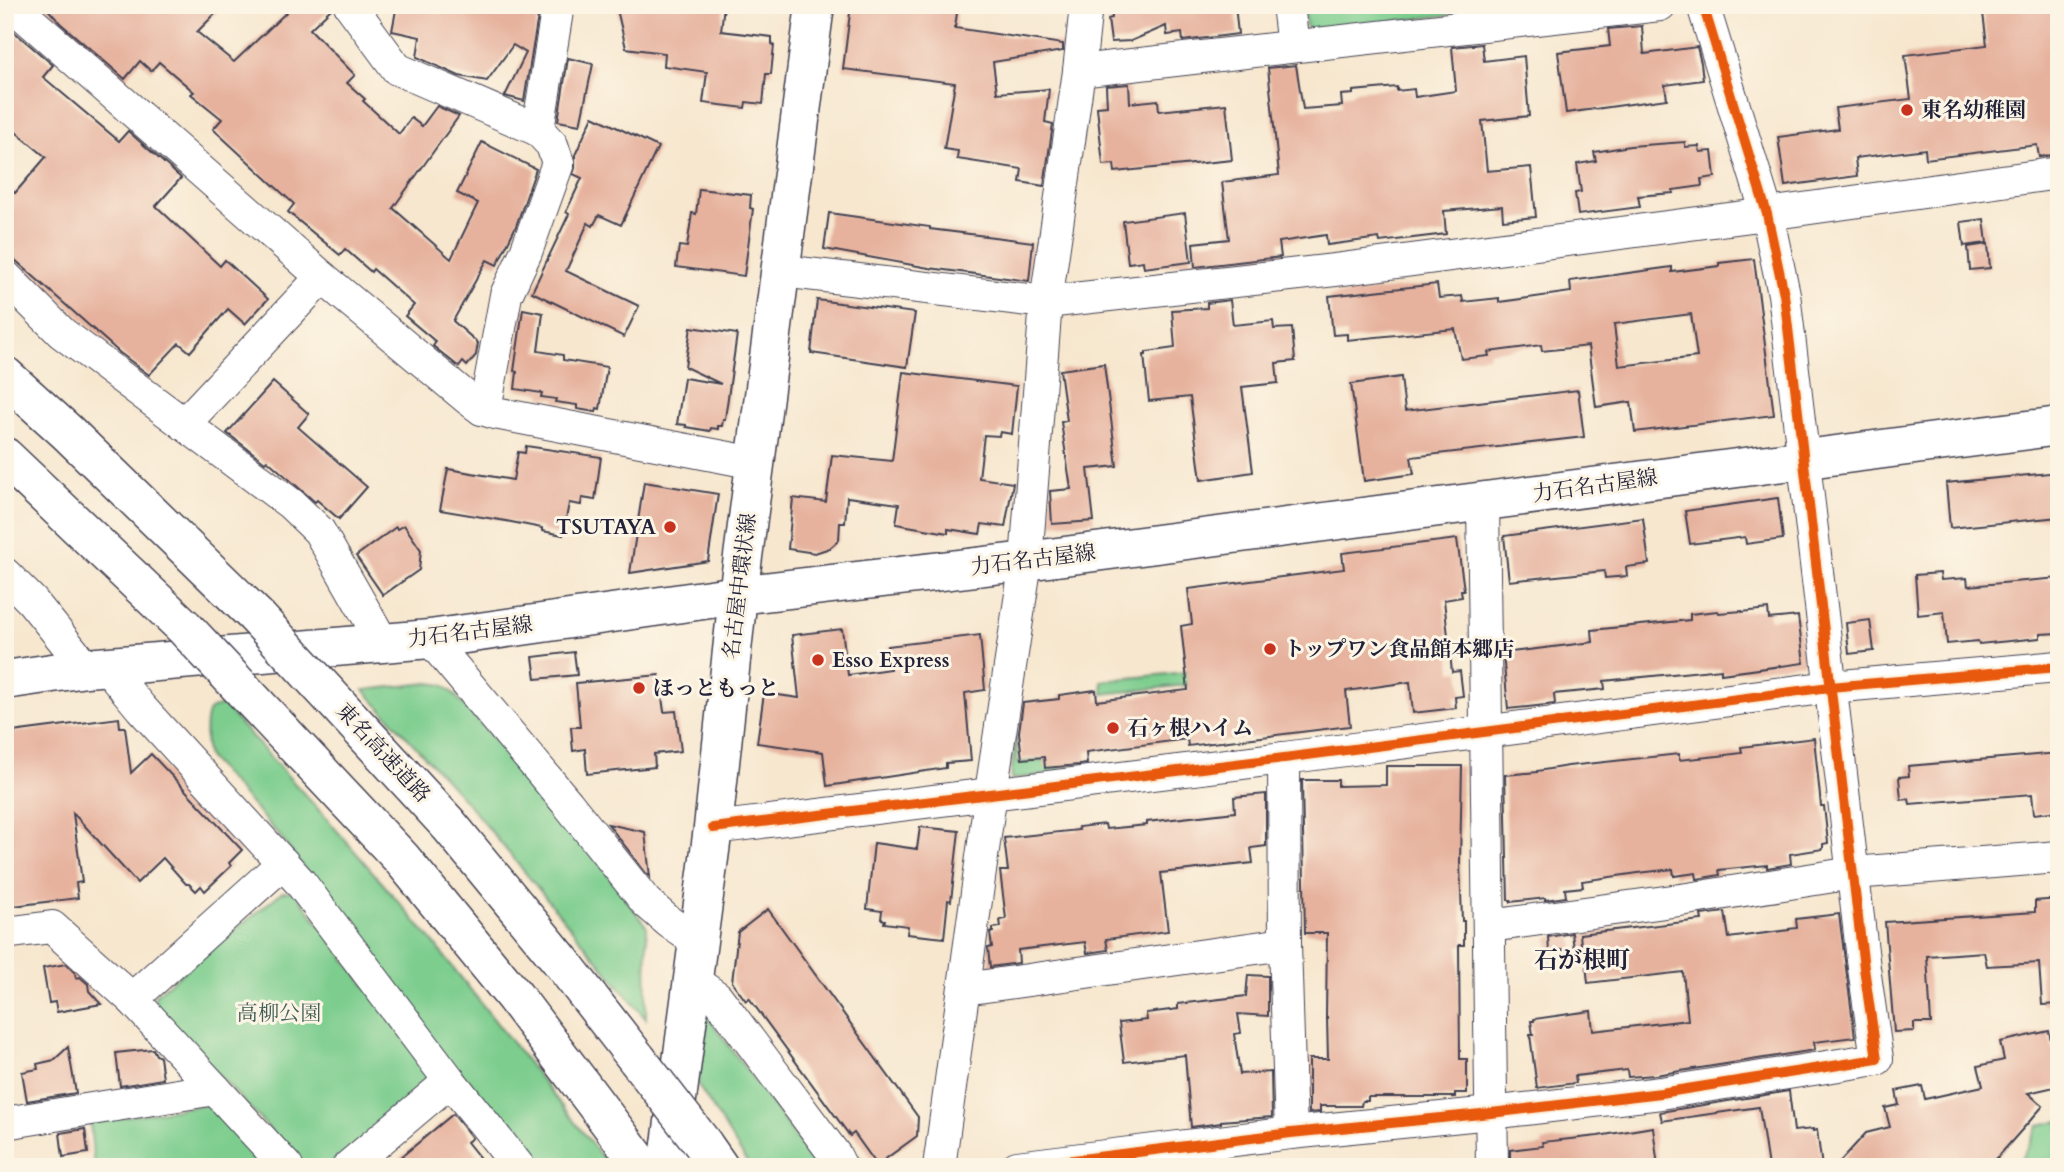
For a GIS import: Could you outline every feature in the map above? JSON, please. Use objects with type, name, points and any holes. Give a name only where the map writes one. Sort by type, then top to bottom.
[{"type":"main road","name":"名古屋中環状線","points":[[668,1167],[713,828],[738,595],[815,5]]},
{"type":"main road","name":"東名高速道路","points":[[5,376],[67,432],[257,617],[449,825],[560,960],[711,1155]]},
{"type":"main road","name":"力石名古屋線","points":[[5,680],[97,667],[430,639],[738,595],[1026,561],[2059,426]]},
{"type":"main road","points":[[5,457],[184,627],[402,859],[515,997],[636,1158]]},
{"type":"street","points":[[12,5],[322,277],[482,409],[755,463]]},
{"type":"street","points":[[350,5],[397,69],[538,130],[552,145],[558,163],[526,252],[506,295],[488,393],[482,409]]},
{"type":"street","points":[[538,130],[558,5]]},
{"type":"street","points":[[939,1167],[1026,561],[1046,302],[1086,5]]},
{"type":"street","points":[[1288,5],[1293,46]]},
{"type":"street","points":[[1079,71],[1293,46],[1552,11],[1660,5]]},
{"type":"street","points":[[1017,1167],[1291,1133],[1661,1093],[1877,1059],[1784,294],[1767,214],[1703,5]]},
{"type":"street","points":[[782,271],[1046,302],[1335,270],[2059,173]]},
{"type":"street","points":[[5,276],[62,332],[291,504],[319,531],[383,643]]},
{"type":"street","points":[[184,424],[322,277]]},
{"type":"street","points":[[1483,501],[1492,1167]]},
{"type":"street","points":[[5,574],[141,708],[300,882],[450,1081],[519,1167]]},
{"type":"street","points":[[430,639],[646,902],[697,942]]},
{"type":"street","points":[[713,828],[1830,687],[2059,667]]},
{"type":"street","points":[[1284,758],[1285,944],[1291,1133]]},
{"type":"street","points":[[1490,926],[1687,900],[1853,873],[2059,857]]},
{"type":"street","points":[[132,999],[283,863]]},
{"type":"street","points":[[5,933],[52,928],[132,999],[287,1167]]},
{"type":"street","points":[[964,989],[1285,944]]},
{"type":"street","points":[[692,980],[717,997],[835,1155],[841,1167]]},
{"type":"street","points":[[348,1167],[450,1081]]},
{"type":"street","points":[[5,1123],[215,1089]]},
{"type":"green space","points":[[1303,5],[1533,5],[1314,31],[1306,26]]},
{"type":"green space","points":[[1204,670],[1205,683],[1103,694],[1102,681]]},
{"type":"green space","points":[[429,683],[443,685],[453,693],[572,827],[647,927],[646,1019],[470,806],[364,690]]},
{"type":"green space","points":[[223,705],[429,937],[610,1167],[532,1167],[459,1078],[279,835],[208,757],[208,712]]},
{"type":"green space","points":[[1016,733],[1018,763],[1059,758],[1061,773],[1011,779]]},
{"type":"green space","name":"高柳公園","points":[[282,892],[295,892],[430,1072],[429,1085],[329,1167],[305,1167],[155,1007],[155,995]]},
{"type":"green space","points":[[706,1014],[817,1167],[750,1167],[698,1085]]},
{"type":"green space","points":[[209,1104],[274,1167],[94,1167],[90,1122]]},
{"type":"green space","points":[[2059,1121],[2059,1167],[2017,1167],[2039,1125]]},
{"type":"building","points":[[44,5],[224,5],[197,32],[234,62],[294,5],[332,5],[310,29],[355,75],[347,83],[399,134],[411,118],[422,126],[437,106],[459,116],[393,208],[451,259],[478,203],[457,193],[482,142],[536,169],[516,226],[497,265],[487,260],[453,321],[478,343],[476,355],[467,366],[463,362],[459,367],[433,346],[436,342],[405,316],[414,305],[373,269],[371,272],[345,249],[340,255],[288,212],[294,204],[213,129],[222,119],[191,94],[194,92],[159,62],[151,71],[140,61],[125,79],[60,23]]},
{"type":"building","points":[[397,5],[500,5],[500,8],[538,16],[524,101],[505,96],[526,53],[513,45],[487,81],[459,76],[417,57],[420,37],[392,31]]},
{"type":"building","points":[[616,5],[724,5],[721,31],[772,37],[774,45],[771,74],[766,74],[763,104],[746,102],[745,108],[703,103],[707,72],[664,66],[665,53],[626,48]]},
{"type":"building","points":[[851,5],[958,5],[955,28],[1063,44],[1063,51],[993,62],[997,93],[1049,89],[1045,122],[1053,124],[1044,186],[1020,182],[1022,169],[957,159],[958,151],[944,149],[955,83],[843,69]]},
{"type":"building","points":[[1111,5],[1235,5],[1238,34],[1183,41],[1182,33],[1167,35],[1166,26],[1131,41],[1111,42],[1108,19],[1112,18]]},
{"type":"building","points":[[1982,5],[2059,5],[2059,154],[2039,157],[2037,145],[1926,159],[1925,149],[1855,158],[1857,176],[1785,186],[1778,137],[1838,129],[1835,108],[1911,99],[1905,55],[1987,45]]},
{"type":"building","points":[[5,24],[53,65],[43,77],[119,141],[128,131],[181,178],[156,206],[220,266],[225,260],[268,299],[245,324],[228,309],[190,352],[179,343],[149,375],[120,353],[5,251],[5,185],[15,193],[46,157],[5,123]]},
{"type":"building","points":[[1642,26],[1644,54],[1697,47],[1703,80],[1665,85],[1667,99],[1566,113],[1558,52],[1610,46],[1608,29]]},
{"type":"building","points":[[1482,44],[1484,61],[1524,56],[1529,116],[1482,121],[1487,171],[1531,167],[1536,217],[1503,220],[1502,206],[1444,211],[1446,234],[1380,242],[1379,238],[1327,245],[1326,235],[1279,242],[1281,257],[1195,267],[1193,243],[1229,239],[1222,182],[1279,175],[1268,68],[1296,65],[1303,109],[1342,106],[1341,95],[1353,94],[1353,91],[1397,87],[1397,91],[1414,89],[1415,97],[1456,91],[1452,47]]},
{"type":"building","points":[[568,58],[593,64],[580,125],[558,121]]},
{"type":"building","points":[[1129,84],[1130,103],[1158,100],[1159,111],[1226,104],[1232,160],[1115,172],[1114,164],[1103,165],[1097,107],[1107,106],[1106,86]]},
{"type":"building","points":[[593,116],[658,147],[621,225],[599,215],[593,226],[588,223],[566,271],[639,306],[624,337],[532,292],[569,214],[566,212],[582,178],[573,174],[575,155]]},
{"type":"building","points":[[1685,142],[1685,147],[1699,146],[1700,152],[1712,151],[1715,177],[1701,179],[1702,186],[1673,190],[1673,193],[1638,196],[1640,207],[1578,215],[1575,193],[1581,192],[1577,164],[1596,161],[1594,152]]},
{"type":"building","points":[[699,189],[751,195],[750,208],[753,209],[744,276],[676,267],[679,246],[687,247],[692,213],[696,214]]},
{"type":"building","points":[[829,213],[1033,242],[1029,281],[929,268],[824,249]]},
{"type":"building","points":[[1185,213],[1191,262],[1144,268],[1143,261],[1128,263],[1123,221]]},
{"type":"building","points":[[1984,219],[1987,243],[1964,246],[1961,222]]},
{"type":"building","points":[[1988,244],[1990,268],[1970,270],[1968,247]]},
{"type":"building","points":[[1754,259],[1774,415],[1635,432],[1631,402],[1596,407],[1588,346],[1542,351],[1541,345],[1488,352],[1489,356],[1461,359],[1455,329],[1347,340],[1347,334],[1333,335],[1329,296],[1437,284],[1439,298],[1462,296],[1463,302],[1499,298],[1499,302],[1571,292],[1570,281],[1672,267],[1672,272],[1719,266],[1719,263]],"holes":[[[1691,314],[1697,357],[1619,366],[1614,324]]]},
{"type":"building","points":[[817,300],[915,313],[907,367],[811,353]]},
{"type":"building","points":[[1230,300],[1233,325],[1273,321],[1274,329],[1292,328],[1295,361],[1276,363],[1278,383],[1242,387],[1253,472],[1201,480],[1190,397],[1149,401],[1144,355],[1146,352],[1175,348],[1172,310],[1207,308],[1207,303]]},
{"type":"building","points":[[523,309],[543,313],[538,351],[563,355],[563,360],[607,367],[600,409],[597,408],[596,412],[577,409],[577,405],[555,402],[556,399],[541,397],[542,393],[515,389],[517,372],[514,371]]},
{"type":"building","points":[[691,327],[737,334],[725,419],[722,426],[718,426],[718,429],[711,428],[710,431],[677,424],[684,378],[721,384],[685,367]]},
{"type":"building","points":[[1104,364],[1117,466],[1088,469],[1094,521],[1052,524],[1050,491],[1071,489],[1061,422],[1067,421],[1060,370]]},
{"type":"building","points":[[903,372],[1017,386],[1012,434],[1000,432],[999,436],[984,435],[979,478],[1013,483],[1005,527],[982,524],[980,534],[948,529],[948,533],[896,524],[899,504],[847,497],[845,523],[840,523],[839,540],[830,548],[815,553],[788,549],[793,498],[826,502],[832,455],[892,461]]},
{"type":"building","points":[[1401,377],[1405,411],[1578,390],[1584,437],[1411,457],[1414,474],[1364,481],[1351,384]]},
{"type":"building","points":[[273,382],[309,414],[298,427],[367,487],[339,519],[267,460],[265,462],[227,433]]},
{"type":"building","points":[[526,446],[601,457],[595,500],[582,498],[581,505],[569,503],[563,535],[542,531],[542,528],[440,510],[448,469],[513,480],[518,452],[525,453]]},
{"type":"building","points":[[2059,472],[2059,517],[1950,528],[1946,483]]},
{"type":"building","points":[[644,482],[718,494],[708,561],[630,573]]},
{"type":"building","points":[[1778,498],[1783,539],[1746,544],[1745,537],[1690,544],[1685,511]]},
{"type":"building","points":[[1643,518],[1649,564],[1626,567],[1627,576],[1605,578],[1604,571],[1509,581],[1504,536]]},
{"type":"building","points":[[404,525],[421,550],[419,570],[383,595],[356,556],[396,527],[397,529]]},
{"type":"building","points":[[1457,539],[1464,590],[1461,590],[1462,597],[1444,600],[1452,672],[1460,671],[1463,696],[1455,697],[1456,708],[1413,713],[1410,682],[1346,691],[1350,726],[1188,746],[1187,739],[1086,752],[1087,764],[1079,765],[1045,768],[1044,757],[1022,759],[1019,732],[1023,703],[1059,699],[1059,695],[1096,690],[1097,701],[1188,690],[1181,626],[1192,624],[1188,589],[1344,569],[1342,553]]},
{"type":"building","points":[[1940,573],[1941,580],[1967,578],[1968,586],[2059,578],[2059,633],[2040,634],[2040,638],[1979,644],[1978,641],[1947,644],[1944,612],[1918,615],[1915,575]]},
{"type":"building","points":[[1768,609],[1769,619],[1798,616],[1804,663],[1721,674],[1721,669],[1604,681],[1605,689],[1554,694],[1555,704],[1508,709],[1503,653],[1593,642],[1592,630],[1690,620],[1690,614]]},
{"type":"building","points":[[1870,620],[1874,651],[1849,654],[1846,623]]},
{"type":"building","points":[[842,629],[848,675],[890,669],[887,646],[980,635],[985,690],[965,693],[971,761],[946,763],[946,768],[827,786],[823,752],[757,743],[764,693],[799,698],[792,635]]},
{"type":"building","points":[[574,652],[577,675],[536,679],[533,657]]},
{"type":"building","points":[[659,675],[664,712],[676,711],[681,751],[654,754],[655,767],[587,774],[585,749],[573,751],[571,727],[580,727],[576,683]]},
{"type":"building","points":[[119,718],[120,727],[125,727],[131,773],[151,754],[242,850],[229,863],[231,866],[205,891],[201,886],[196,891],[186,884],[163,858],[137,883],[73,813],[82,882],[76,883],[78,898],[5,907],[5,733]]},
{"type":"building","points":[[1814,738],[1828,843],[1823,844],[1823,849],[1790,854],[1791,864],[1767,868],[1767,865],[1719,870],[1720,875],[1697,879],[1696,873],[1674,876],[1673,869],[1638,873],[1582,881],[1583,887],[1565,889],[1566,897],[1511,902],[1508,900],[1505,775],[1679,754],[1679,760],[1718,756],[1742,753],[1741,747]]},
{"type":"building","points":[[2059,753],[2059,811],[2034,814],[2032,794],[1910,804],[1909,799],[1901,800],[1899,777],[1909,776],[1908,766]]},
{"type":"building","points":[[1386,766],[1462,766],[1460,862],[1464,945],[1459,945],[1460,1059],[1467,1059],[1467,1093],[1455,1093],[1455,1097],[1368,1097],[1368,1101],[1362,1101],[1361,1106],[1320,1106],[1320,1112],[1309,1113],[1309,1059],[1328,1059],[1327,933],[1305,933],[1302,780],[1338,780],[1338,786],[1386,785]]},
{"type":"building","points":[[1266,794],[1266,846],[1251,848],[1253,863],[1161,873],[1168,931],[1106,939],[1108,950],[1087,953],[1085,942],[1018,950],[1019,963],[990,967],[990,933],[993,928],[1001,927],[1000,920],[1006,919],[1000,871],[1008,871],[1004,838],[1079,830],[1078,827],[1105,824],[1106,829],[1147,825],[1147,822],[1235,812],[1234,797]]},
{"type":"building","points":[[608,824],[645,832],[650,877],[646,873]]},
{"type":"building","points":[[920,827],[959,831],[944,938],[907,934],[908,926],[884,923],[885,920],[881,919],[882,911],[867,909],[874,843],[917,849]]},
{"type":"building","points":[[2059,899],[2059,1004],[2042,1005],[2039,963],[1987,966],[1984,952],[1927,956],[1931,1023],[1914,1023],[1914,1031],[1894,1032],[1885,922],[2035,912],[2035,901]]},
{"type":"building","points":[[768,909],[918,1117],[917,1136],[877,1165],[854,1133],[850,1136],[749,998],[746,1001],[732,982],[738,932]]},
{"type":"building","points":[[1725,912],[1729,938],[1789,930],[1797,928],[1796,919],[1839,914],[1855,1037],[1814,1042],[1815,1050],[1655,1075],[1628,1077],[1627,1070],[1575,1076],[1576,1083],[1537,1088],[1530,1035],[1533,1035],[1531,1021],[1534,1019],[1591,1011],[1593,1031],[1688,1020],[1683,972],[1588,983],[1580,934],[1702,920],[1701,915]]},
{"type":"building","points":[[1572,933],[1574,949],[1549,951],[1548,937]]},
{"type":"building","points":[[66,964],[76,978],[80,977],[88,984],[89,991],[101,1004],[57,1012],[55,1002],[49,1003],[43,968]]},
{"type":"building","points":[[1248,975],[1268,976],[1268,1016],[1238,1014],[1241,1033],[1234,1034],[1240,1074],[1271,1072],[1272,1117],[1221,1121],[1191,1127],[1185,1055],[1124,1062],[1119,1023],[1147,1020],[1146,1013],[1178,1009],[1178,1004],[1246,996]]},
{"type":"building","points":[[2049,1031],[2053,1050],[2059,1048],[2059,1086],[2028,1093],[2043,1106],[1989,1167],[1835,1167],[1866,1133],[1890,1127],[1885,1108],[1899,1105],[1896,1091],[1922,1086],[1925,1099],[1983,1086],[1978,1066],[2004,1060],[2000,1042]]},
{"type":"building","points":[[68,1047],[76,1093],[27,1101],[22,1072],[38,1069],[37,1064],[54,1060]]},
{"type":"building","points":[[153,1049],[160,1057],[163,1079],[120,1086],[116,1053]]},
{"type":"building","points":[[1789,1091],[1794,1131],[1817,1130],[1822,1167],[1768,1167],[1759,1107],[1662,1121],[1660,1112]]},
{"type":"building","points":[[453,1114],[472,1138],[467,1142],[487,1167],[389,1167]]},
{"type":"building","points":[[1653,1127],[1658,1167],[1510,1167],[1510,1150],[1543,1146],[1542,1142]]},
{"type":"building","points":[[85,1129],[88,1153],[63,1157],[60,1133]]},
{"type":"cycle path","points":[[1017,1167],[1291,1133],[1661,1093],[1877,1059],[1784,294],[1767,214],[1703,5]]},
{"type":"cycle path","points":[[713,828],[1830,687],[2059,667]]},
{"type":"place","name":"東名幼稚園","points":[[1907,110]]},
{"type":"place","name":"TSUTAYA","points":[[670,527]]},
{"type":"place","name":"トップワン食品館本郷店","points":[[1270,649]]},
{"type":"place","name":"Esso Express","points":[[818,660]]},
{"type":"place","name":"ほっともっと","points":[[639,688]]},
{"type":"place","name":"石ヶ根ハイム","points":[[1113,728]]},
{"type":"district","name":"石が根町","points":[[1582,960]]}]
